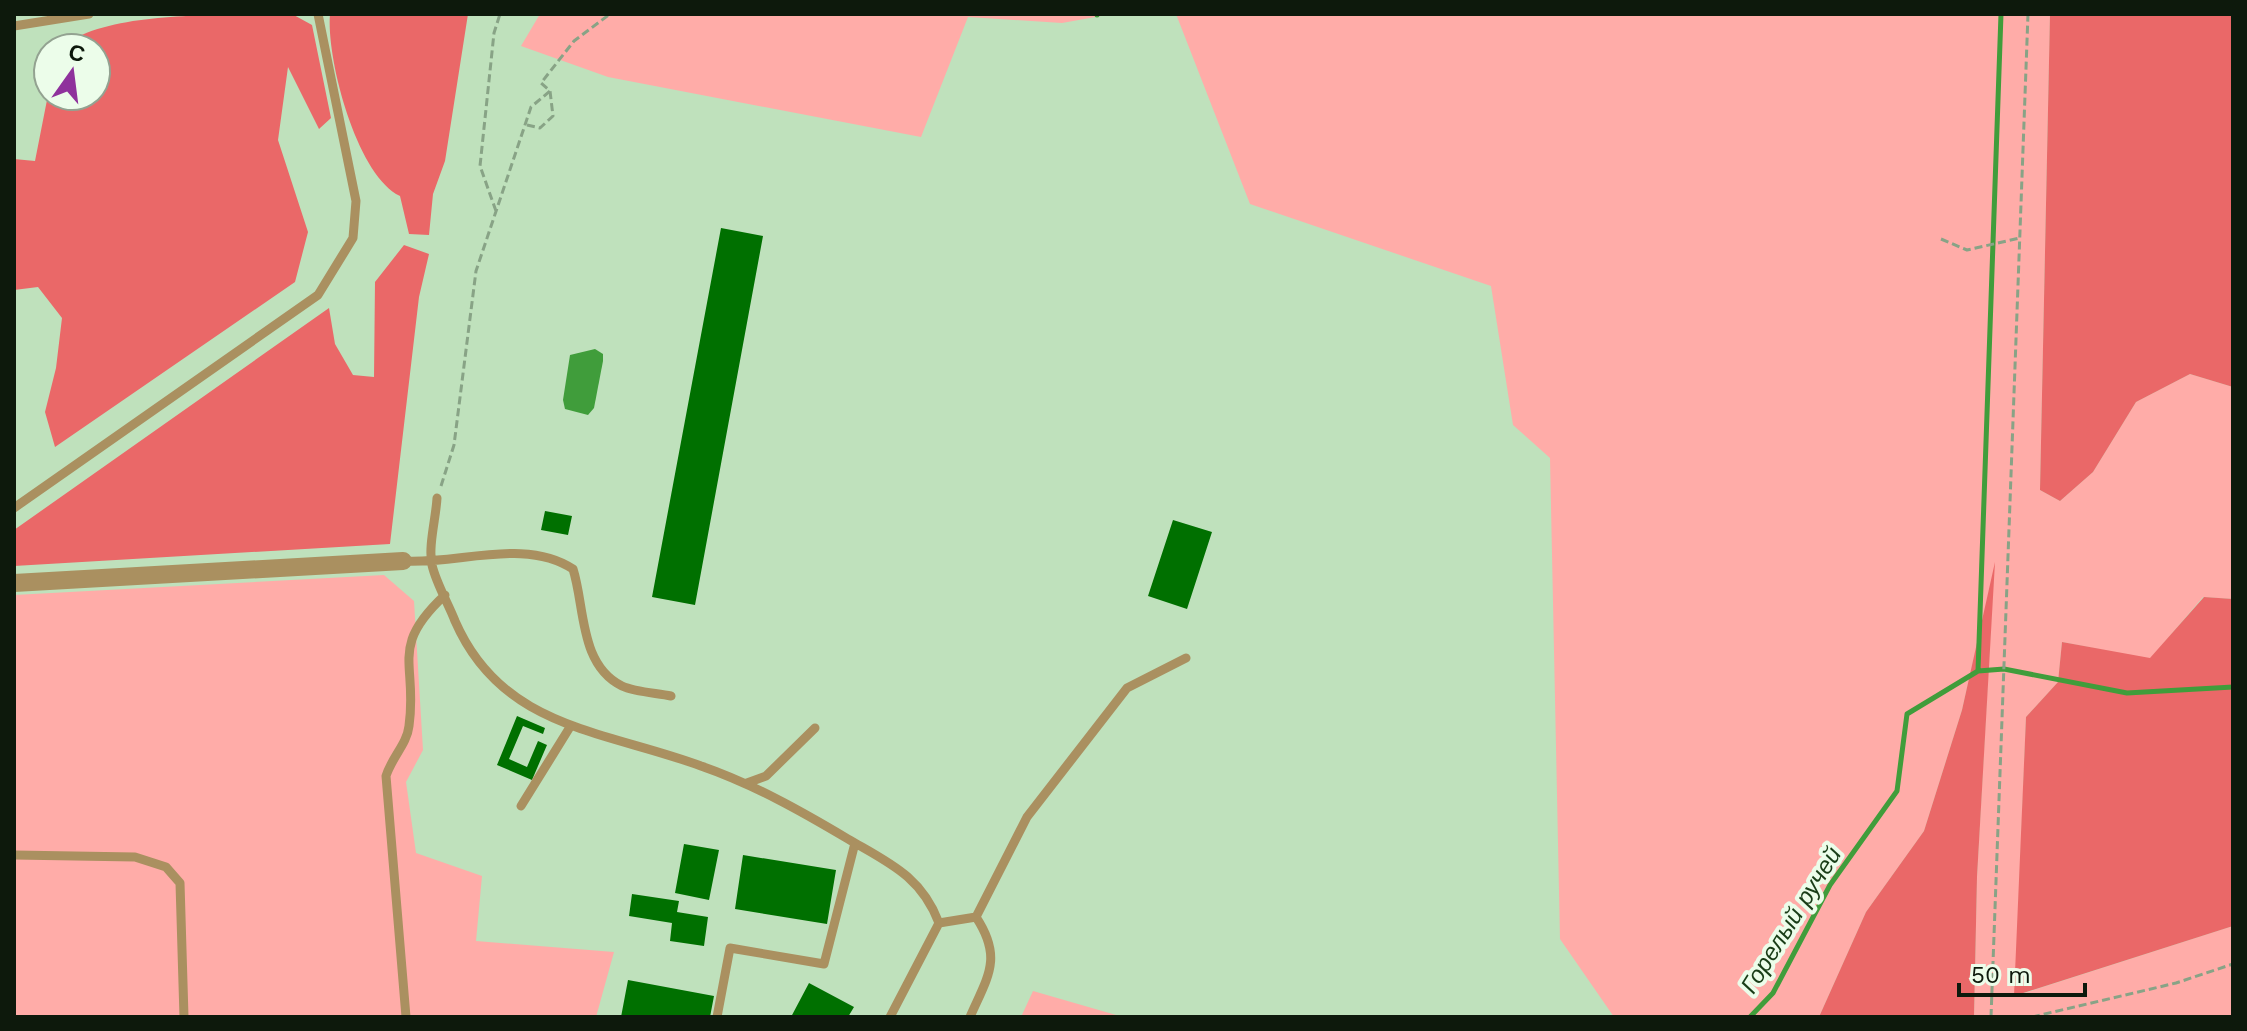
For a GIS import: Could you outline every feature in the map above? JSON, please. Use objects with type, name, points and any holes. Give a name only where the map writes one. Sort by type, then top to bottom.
[{"type":"street","points":[[14,583],[403,561]]},
{"type":"lane","points":[[14,26],[89,14]]},
{"type":"lane","points":[[14,508],[318,295],[353,238],[356,201],[318,14]]},
{"type":"lane","points":[[437,498],[431,563],[466,646],[486,673],[519,702],[570,727],[699,765],[747,783],[905,872],[933,908],[939,923],[890,1017]]},
{"type":"lane","points":[[403,561],[431,563],[524,553],[560,560],[573,569],[583,628],[596,662],[621,686],[671,696]]},
{"type":"lane","points":[[406,1017],[386,776],[392,757],[405,741],[409,725],[407,649],[421,617],[445,595]]},
{"type":"lane","points":[[976,917],[1027,817],[1127,688],[1186,658]]},
{"type":"lane","points":[[521,806],[570,727]]},
{"type":"lane","points":[[747,783],[766,776],[815,728]]},
{"type":"lane","points":[[717,1017],[730,948],[824,964],[855,843]]},
{"type":"lane","points":[[14,855],[135,857],[166,867],[180,883],[184,1017]]},
{"type":"lane","points":[[939,923],[976,917]]},
{"type":"lane","points":[[970,1017],[989,972],[990,939],[976,917]]},
{"type":"path","points":[[496,211],[480,166],[494,33],[500,14]]},
{"type":"path","points":[[527,125],[540,128],[553,116],[550,91],[541,83],[574,41],[610,14]]},
{"type":"path","points":[[1991,1017],[2028,14]]},
{"type":"path","points":[[437,498],[454,445],[476,271],[531,107],[550,91]]},
{"type":"path","points":[[1941,239],[1967,250],[1984,249],[2020,238]]},
{"type":"path","points":[[2032,1017],[2176,983],[2233,964]]},
{"type":"shaded area","points":[[292,14],[312,25],[331,118],[319,129],[288,67],[278,140],[308,232],[295,282],[55,447],[45,412],[56,368],[62,318],[38,287],[14,290],[14,159],[35,161],[45,112],[112,112],[112,32],[90,32],[145,19]]},
{"type":"shaded area","points":[[330,14],[468,14],[445,161],[433,194],[429,235],[409,234],[400,196],[384,184],[358,141],[347,114],[333,59]]},
{"type":"shaded area","points":[[540,14],[1112,14],[1062,23],[968,17],[921,137],[608,77],[521,46]]},
{"type":"shaded area","points":[[1176,14],[2050,14],[2040,490],[2060,501],[2093,472],[2136,402],[2190,374],[2233,387],[2233,599],[2203,597],[2150,659],[2062,642],[2058,682],[2026,717],[2015,996],[2233,926],[2233,1017],[1974,1017],[1977,877],[1994,569],[1962,710],[1924,831],[1866,912],[1819,1017],[1614,1017],[1560,939],[1550,458],[1513,425],[1491,286],[1250,204]]},
{"type":"shaded area","points":[[2050,14],[2233,14],[2233,387],[2190,374],[2136,402],[2093,472],[2060,501],[2040,490]]},
{"type":"shaded area","points":[[404,245],[429,254],[419,297],[390,544],[14,566],[14,530],[329,308],[335,344],[353,375],[374,377],[375,282]]},
{"type":"shaded area","points":[[595,349],[603,354],[603,361],[594,408],[588,415],[565,409],[563,400],[570,355]]},
{"type":"shaded area","points":[[1995,562],[1977,877],[1974,1017],[1819,1017],[1866,912],[1924,831],[1962,710]]},
{"type":"shaded area","points":[[384,575],[414,601],[423,750],[406,782],[416,853],[482,876],[476,941],[614,952],[596,1017],[14,1017],[14,595]]},
{"type":"shaded area","points":[[2204,597],[2233,599],[2233,926],[2014,996],[2026,717],[2058,682],[2062,642],[2150,658]]},
{"type":"shaded area","points":[[1033,991],[1123,1017],[1021,1017]]},
{"type":"building","points":[[721,228],[763,236],[695,605],[652,597]]},
{"type":"building","points":[[545,511],[572,516],[568,535],[541,530]]},
{"type":"building","points":[[1173,520],[1212,532],[1187,609],[1148,596]]},
{"type":"building","points":[[517,716],[545,728],[543,734],[523,726],[509,759],[527,767],[538,741],[547,745],[532,780],[497,765]]},
{"type":"building","points":[[684,844],[719,850],[709,900],[675,893]]},
{"type":"building","points":[[743,855],[836,870],[827,924],[735,909]]},
{"type":"building","points":[[632,894],[679,901],[677,912],[708,917],[704,946],[670,941],[672,923],[629,916]]},
{"type":"building","points":[[628,980],[714,996],[710,1017],[621,1017]]},
{"type":"building","points":[[809,983],[854,1007],[848,1017],[791,1017]]},
{"type":"waterway","points":[[1978,671],[2001,14]]},
{"type":"waterway","name":"Горелый ручей","points":[[1750,1017],[1773,993],[1830,885],[1897,791],[1907,714],[1978,671],[2004,669],[2127,693],[2233,687]]}]
